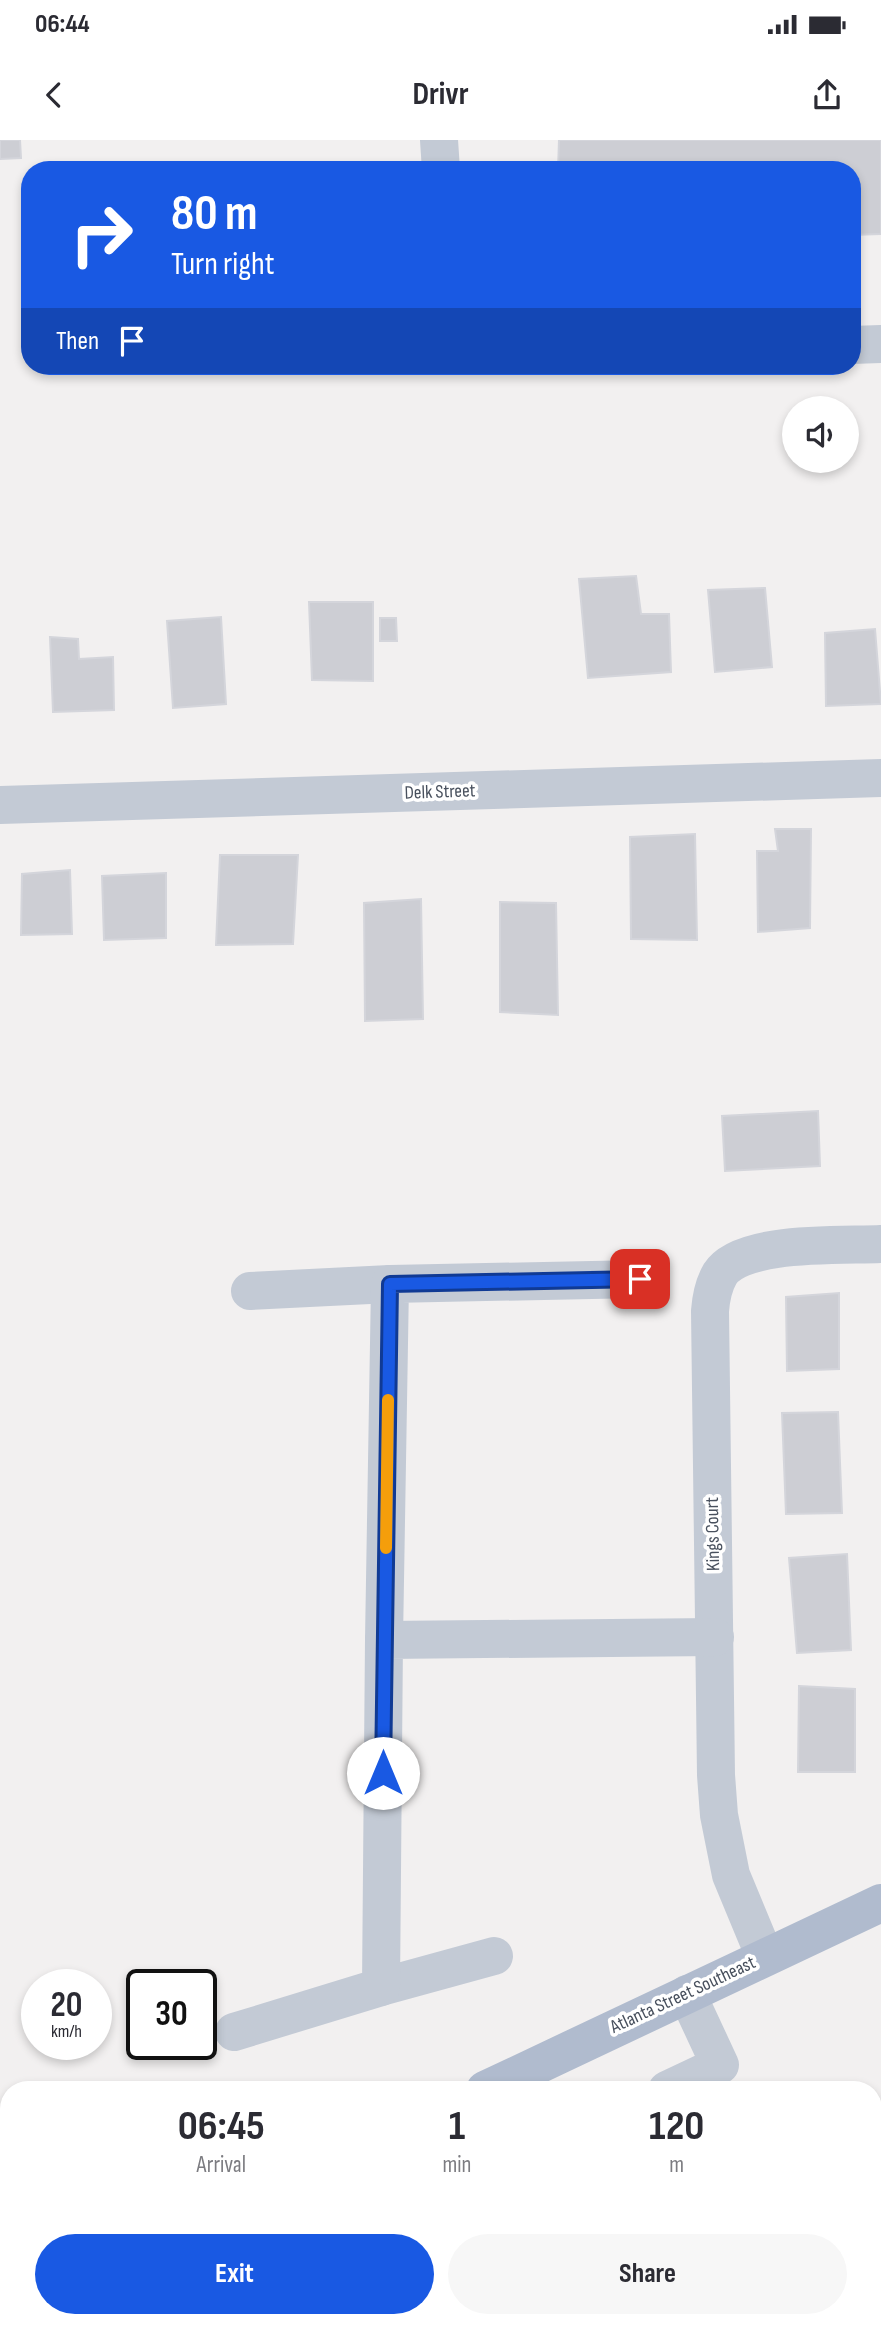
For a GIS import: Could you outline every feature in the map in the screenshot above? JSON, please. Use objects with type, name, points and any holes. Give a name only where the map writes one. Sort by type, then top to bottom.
[{"type":"main road","name":"Atlanta Street Southeast","points":[[509,2081],[881,1903]]},
{"type":"street","points":[[439,140],[440,161]]},
{"type":"street","points":[[861,345],[881,344]]},
{"type":"street","name":"Delk Street","points":[[0,805],[881,778]]},
{"type":"street","name":"Kings Court","points":[[765,1957],[731,1875],[723,1845],[716,1775],[710,1311],[712,1293],[721,1273],[733,1261],[754,1252],[881,1244]]},
{"type":"street","points":[[250,1290],[640,1279]]},
{"type":"street","points":[[381,1987],[390,1284]]},
{"type":"street","points":[[384,1640],[715,1637]]},
{"type":"street","points":[[234,2032],[494,1956]]},
{"type":"street","points":[[686,2081],[720,2065],[687,1994]]},
{"type":"building","points":[[0,140],[20,140],[21,158],[0,159]]},
{"type":"building","points":[[559,140],[881,140],[881,234],[861,235],[861,161],[558,161]]},
{"type":"building","points":[[636,576],[641,614],[669,614],[671,672],[588,678],[579,579]]},
{"type":"building","points":[[765,588],[772,667],[715,672],[708,590]]},
{"type":"building","points":[[309,602],[373,602],[373,681],[312,680]]},
{"type":"building","points":[[221,617],[226,704],[173,708],[167,621]]},
{"type":"building","points":[[380,618],[396,618],[397,641],[380,641]]},
{"type":"building","points":[[875,629],[881,704],[826,706],[825,633]]},
{"type":"building","points":[[50,637],[78,639],[79,659],[113,657],[114,710],[53,712]]},
{"type":"building","points":[[775,829],[811,829],[810,928],[758,932],[757,851],[778,851]]},
{"type":"building","points":[[695,834],[697,940],[631,939],[630,837]]},
{"type":"building","points":[[220,855],[298,855],[293,944],[216,945]]},
{"type":"building","points":[[70,870],[72,934],[21,935],[22,874]]},
{"type":"building","points":[[166,873],[166,938],[104,940],[102,876]]},
{"type":"building","points":[[421,899],[423,1019],[365,1021],[364,903]]},
{"type":"building","points":[[500,902],[556,903],[558,1015],[500,1012]]},
{"type":"building","points":[[818,1111],[820,1166],[725,1171],[722,1116]]},
{"type":"building","points":[[839,1293],[839,1369],[787,1371],[786,1297]]},
{"type":"building","points":[[838,1412],[842,1513],[786,1514],[782,1413]]},
{"type":"building","points":[[847,1554],[851,1650],[797,1653],[789,1558]]},
{"type":"building","points":[[799,1686],[855,1689],[855,1772],[798,1772]]},
{"type":"slow traffic","points":[[386,1548],[388,1400]]},
{"type":"route","points":[[383,1773],[390,1284],[640,1279]]}]
